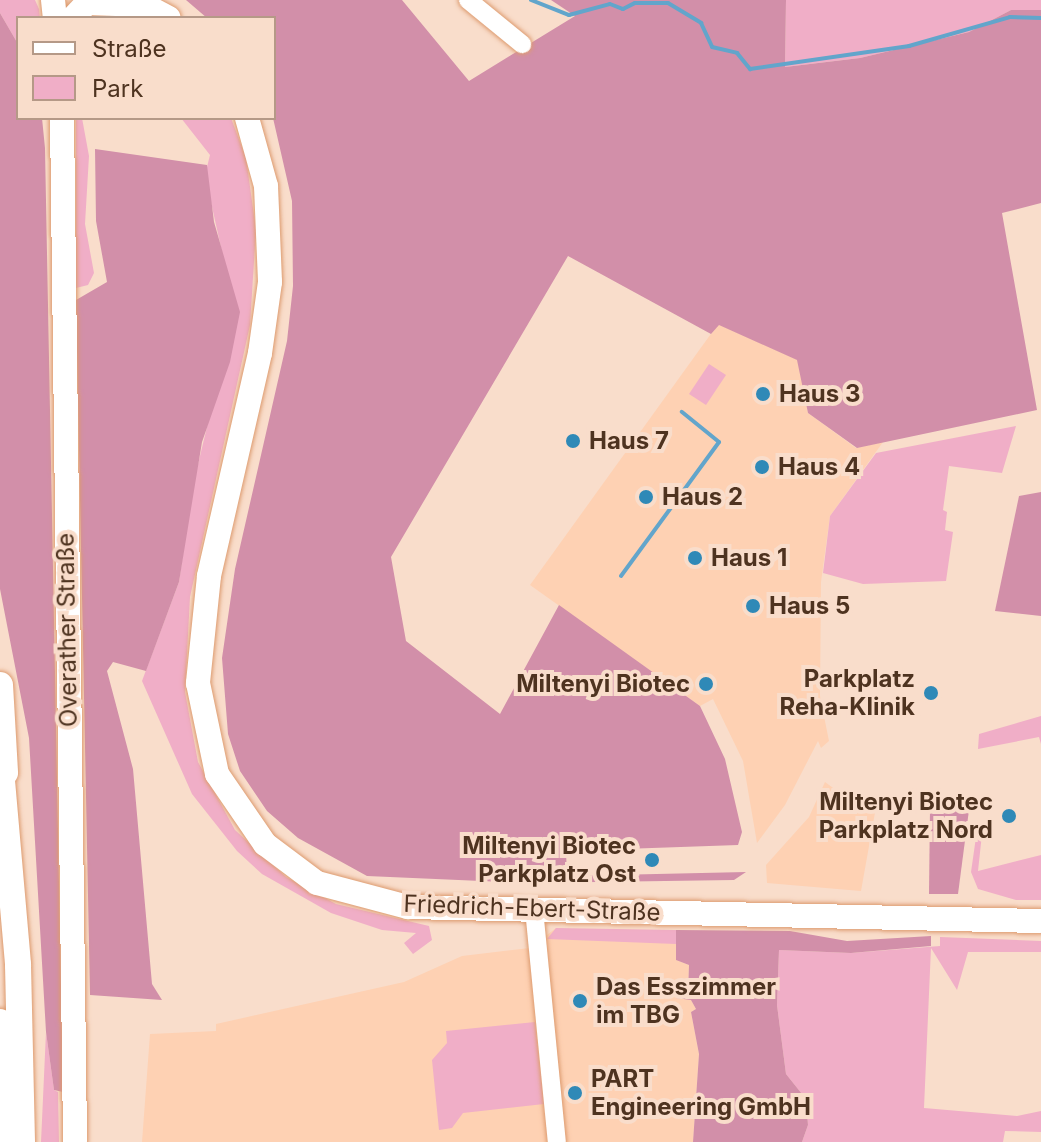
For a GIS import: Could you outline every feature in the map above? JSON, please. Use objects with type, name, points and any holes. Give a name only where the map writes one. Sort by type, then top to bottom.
[{"type":"highway","points":[[0,685],[18,965],[22,1142]]},
{"type":"highway","points":[[0,758],[5,797]]},
{"type":"highway","points":[[0,1022],[1,1142]]},
{"type":"main road","points":[[76,16],[97,2],[145,2],[171,16]]},
{"type":"main road","points":[[145,2],[166,16]]},
{"type":"main road","name":"Overather Straße","points":[[62,120],[75,1142]]},
{"type":"main road","name":"Friedrich-Ebert-Straße","points":[[248,120],[268,196],[270,282],[260,353],[200,640],[199,704],[217,774],[265,844],[284,862],[327,887],[408,907],[1041,921]]},
{"type":"street","points":[[468,0],[522,44]]},
{"type":"street","points":[[534,909],[557,1142]]},
{"type":"shaded area","points":[[186,0],[402,0],[469,81],[575,16],[551,0],[786,0],[785,67],[860,58],[969,32],[1011,10],[1041,10],[1041,203],[1002,213],[1037,410],[857,448],[808,413],[797,360],[719,325],[711,334],[568,256],[391,557],[406,641],[500,714],[559,605],[700,706],[725,759],[742,832],[738,845],[566,851],[567,876],[746,872],[734,880],[528,883],[367,876],[298,838],[267,811],[240,771],[228,734],[222,658],[235,569],[287,341],[293,286],[292,201],[273,120],[276,120],[276,16],[205,16]]},
{"type":"shaded area","points":[[0,13],[16,41],[16,120],[42,120],[45,148],[63,1092],[54,1090],[46,1032],[29,738],[0,589]]},
{"type":"shaded area","points":[[95,149],[207,165],[214,222],[240,312],[230,362],[202,442],[179,582],[146,671],[113,662],[107,671],[133,769],[152,984],[162,1000],[90,995],[76,300],[107,282],[96,221]]},
{"type":"shaded area","name":"Miltenyi Biotec","points":[[718,324],[798,360],[808,413],[856,448],[883,442],[830,516],[821,582],[820,696],[829,741],[821,748],[818,741],[785,805],[757,843],[743,761],[713,699],[700,706],[530,585]]},
{"type":"shaded area","points":[[1041,492],[1041,616],[995,611],[1019,496]]},
{"type":"shaded area","points":[[825,782],[844,796],[876,807],[861,891],[767,883],[766,865],[809,817]]},
{"type":"shaded area","points":[[930,808],[969,810],[958,894],[929,894]]},
{"type":"shaded area","points":[[556,928],[676,939],[676,960],[689,965],[688,995],[676,995],[691,1000],[696,1009],[691,1012],[699,1054],[693,1142],[142,1142],[150,1034],[216,1031],[216,1024],[404,982],[462,956],[530,948]]},
{"type":"shaded area","points":[[676,930],[790,931],[847,941],[931,936],[931,946],[851,953],[779,950],[777,1005],[786,1074],[806,1099],[808,1125],[802,1142],[693,1142],[699,1054],[691,1012],[696,1009],[691,1000],[676,998],[688,994],[689,965],[676,960]]},
{"type":"green space","points":[[0,0],[35,0],[40,16],[16,16],[16,41],[0,13]]},
{"type":"green space","points":[[786,0],[1041,0],[1041,10],[1011,10],[969,32],[860,58],[785,67]]},
{"type":"green space","points":[[76,120],[82,120],[89,156],[85,224],[94,273],[88,285],[76,288]]},
{"type":"green space","points":[[183,120],[232,120],[246,158],[256,230],[250,325],[190,597],[185,692],[198,762],[235,830],[286,877],[336,904],[429,926],[432,940],[413,954],[404,943],[416,933],[382,930],[331,913],[262,874],[237,851],[192,794],[142,681],[179,582],[193,485],[213,402],[224,261],[205,175],[210,155]]},
{"type":"green space","points":[[709,364],[726,375],[706,405],[689,394]]},
{"type":"green space","points":[[1016,426],[1002,473],[949,466],[943,510],[947,512],[945,530],[953,532],[946,581],[863,584],[823,573],[830,516],[876,453]]},
{"type":"green space","points":[[1041,716],[1041,744],[1039,737],[978,749],[979,734]]},
{"type":"green space","points":[[977,830],[982,834],[978,871],[1041,855],[1041,900],[1016,900],[978,889],[971,872]]},
{"type":"green space","points":[[556,928],[676,930],[676,944],[547,939]]},
{"type":"green space","points":[[940,937],[1041,941],[1041,952],[968,952],[957,990],[931,948],[924,1108],[1017,1116],[1041,1111],[1041,1132],[1005,1131],[1003,1142],[802,1142],[808,1125],[806,1099],[786,1074],[777,1005],[779,950],[851,953],[940,946]]},
{"type":"green space","points":[[535,1022],[544,1104],[463,1113],[452,1128],[439,1130],[432,1060],[447,1043],[446,1031]]},
{"type":"green space","points":[[46,1032],[54,1090],[58,1092],[59,1142],[41,1142]]},
{"type":"waterway","points":[[531,0],[569,15],[610,4],[623,9],[635,3],[668,3],[701,23],[712,47],[737,53],[750,69],[909,46],[1010,17],[1041,18]]},
{"type":"waterway","points":[[621,576],[719,442],[682,412]]},
{"type":"place","name":"Haus 3","points":[[763,394]]},
{"type":"place","name":"Haus 7","points":[[573,441]]},
{"type":"place","name":"Haus 4","points":[[762,467]]},
{"type":"place","name":"Haus 2","points":[[646,497]]},
{"type":"place","name":"Haus 1","points":[[695,558]]},
{"type":"place","name":"Haus 5","points":[[753,606]]},
{"type":"place","name":"Miltenyi Biotec","points":[[706,684]]},
{"type":"place","name":"Parkplatz Reha-Klinik","points":[[931,693]]},
{"type":"place","name":"Miltenyi Biotec Parkplatz Nord","points":[[1009,816]]},
{"type":"place","name":"Miltenyi Biotec Parkplatz Ost","points":[[652,860]]},
{"type":"place","name":"Das Esszimmer im TBG","points":[[580,1001]]},
{"type":"place","name":"PART Engineering GmbH","points":[[575,1093]]}]
